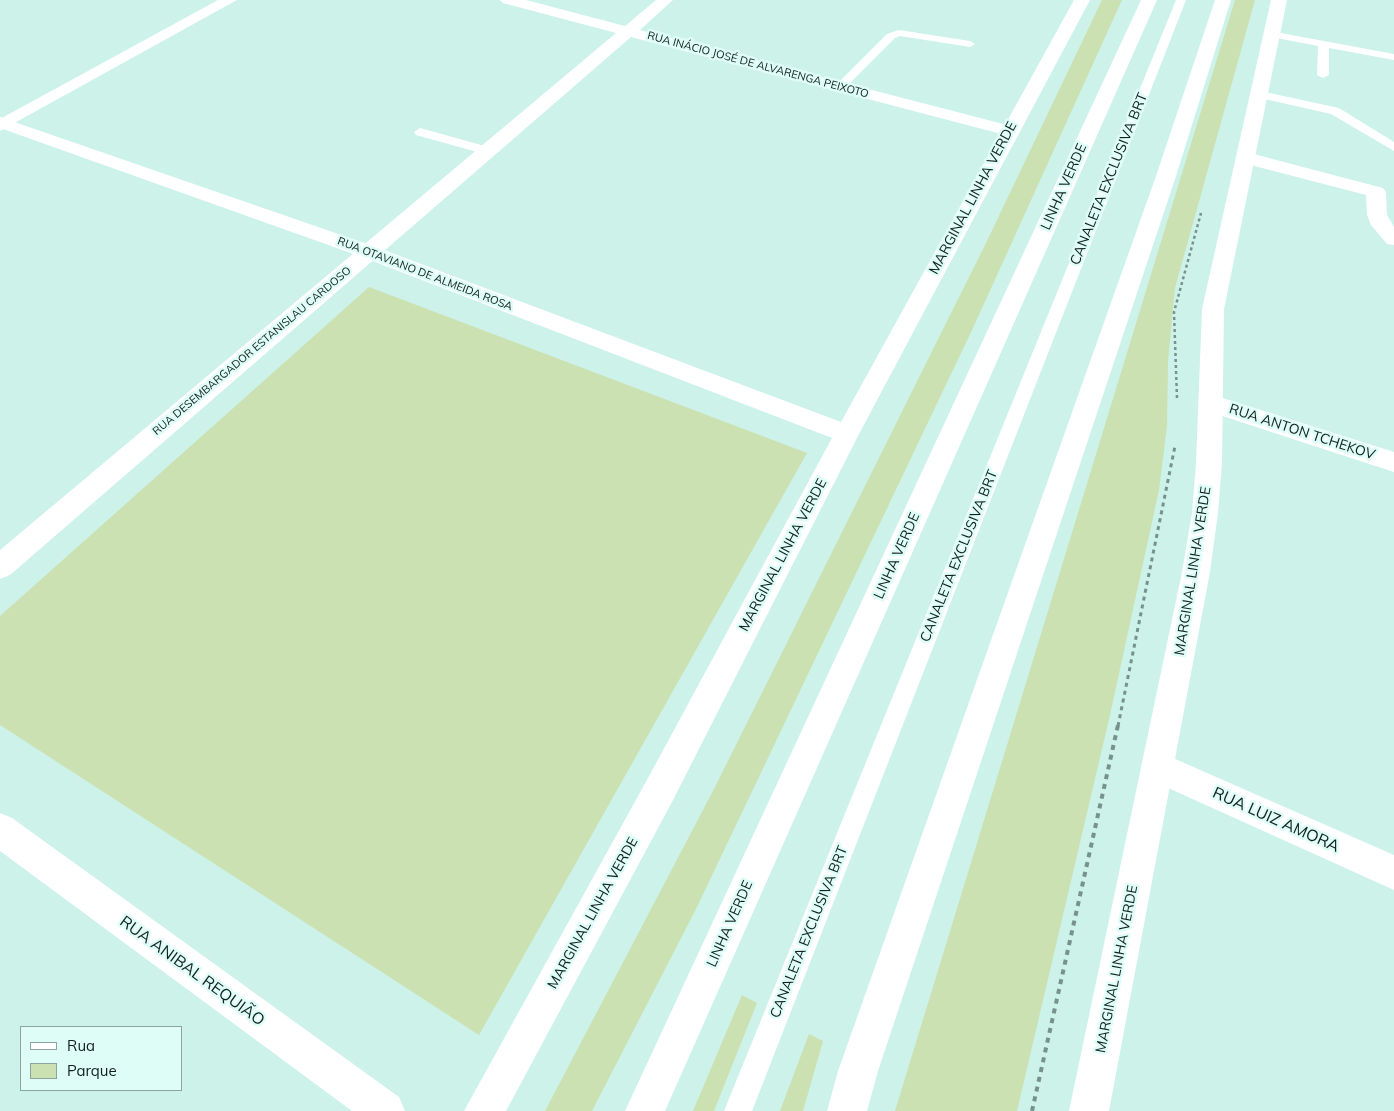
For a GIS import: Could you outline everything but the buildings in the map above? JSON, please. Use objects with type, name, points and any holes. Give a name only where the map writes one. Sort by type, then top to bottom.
[{"type":"main road","points":[[1,124],[229,0]]},
{"type":"main road","name":"RUA INÁCIO JOSÉ DE ALVARENGA PEIXOTO","points":[[508,0],[1009,131]]},
{"type":"main road","name":"RUA DESEMBARGADOR ESTANISLAU CARDOSO","points":[[0,567],[664,0]]},
{"type":"main road","name":"MARGINAL LINHA VERDE","points":[[484,1111],[660,790],[847,434],[1009,131],[1082,0]]},
{"type":"main road","name":"LINHA VERDE","points":[[645,1111],[1149,0]]},
{"type":"main road","points":[[846,1111],[858,1071],[1166,176],[1223,0]]},
{"type":"main road","name":"MARGINAL LINHA VERDE","points":[[1089,1111],[1196,572],[1205,513],[1209,463],[1213,309],[1260,95],[1270,34],[1278,0]]},
{"type":"main road","name":"RUA OTAVIANO DE ALMEIDA ROSA","points":[[1,124],[369,252],[847,434]]},
{"type":"main road","points":[[1246,158],[1376,192],[1377,215],[1381,225],[1394,239]]},
{"type":"main road","name":"RUA ANTON TCHEKOV","points":[[1210,403],[1394,462]]},
{"type":"main road","name":"RUA LUIZ AMORA","points":[[1157,767],[1394,873]]},
{"type":"main road","name":"RUA ANIBAL REQUIÃO","points":[[0,830],[385,1111]]},
{"type":"lane","name":"CANALETA EXCLUSIVA BRT","points":[[738,1111],[1181,0]]},
{"type":"lane","points":[[840,87],[892,36],[899,33],[970,44]]},
{"type":"lane","points":[[1270,34],[1394,57]]},
{"type":"lane","points":[[1323,75],[1324,44]]},
{"type":"lane","points":[[1260,95],[1335,111],[1394,147]]},
{"type":"lane","points":[[420,132],[488,151]]},
{"type":"path","points":[[1177,405],[1174,312],[1203,208]]},
{"type":"path","points":[[1032,1111],[1114,748],[1176,442]]},
{"type":"green space","points":[[1102,0],[1122,0],[973,328],[696,909],[592,1111],[545,1111],[714,789],[986,243]]},
{"type":"green space","points":[[1235,0],[1255,0],[1175,288],[1168,362],[1167,426],[1159,490],[1110,715],[1017,1111],[895,1111]]},
{"type":"green space","points":[[369,287],[807,453],[479,1035],[0,725],[0,616]]},
{"type":"green space","points":[[742,995],[757,1003],[714,1111],[693,1111]]},
{"type":"green space","points":[[809,1034],[823,1041],[803,1111],[780,1111]]}]
